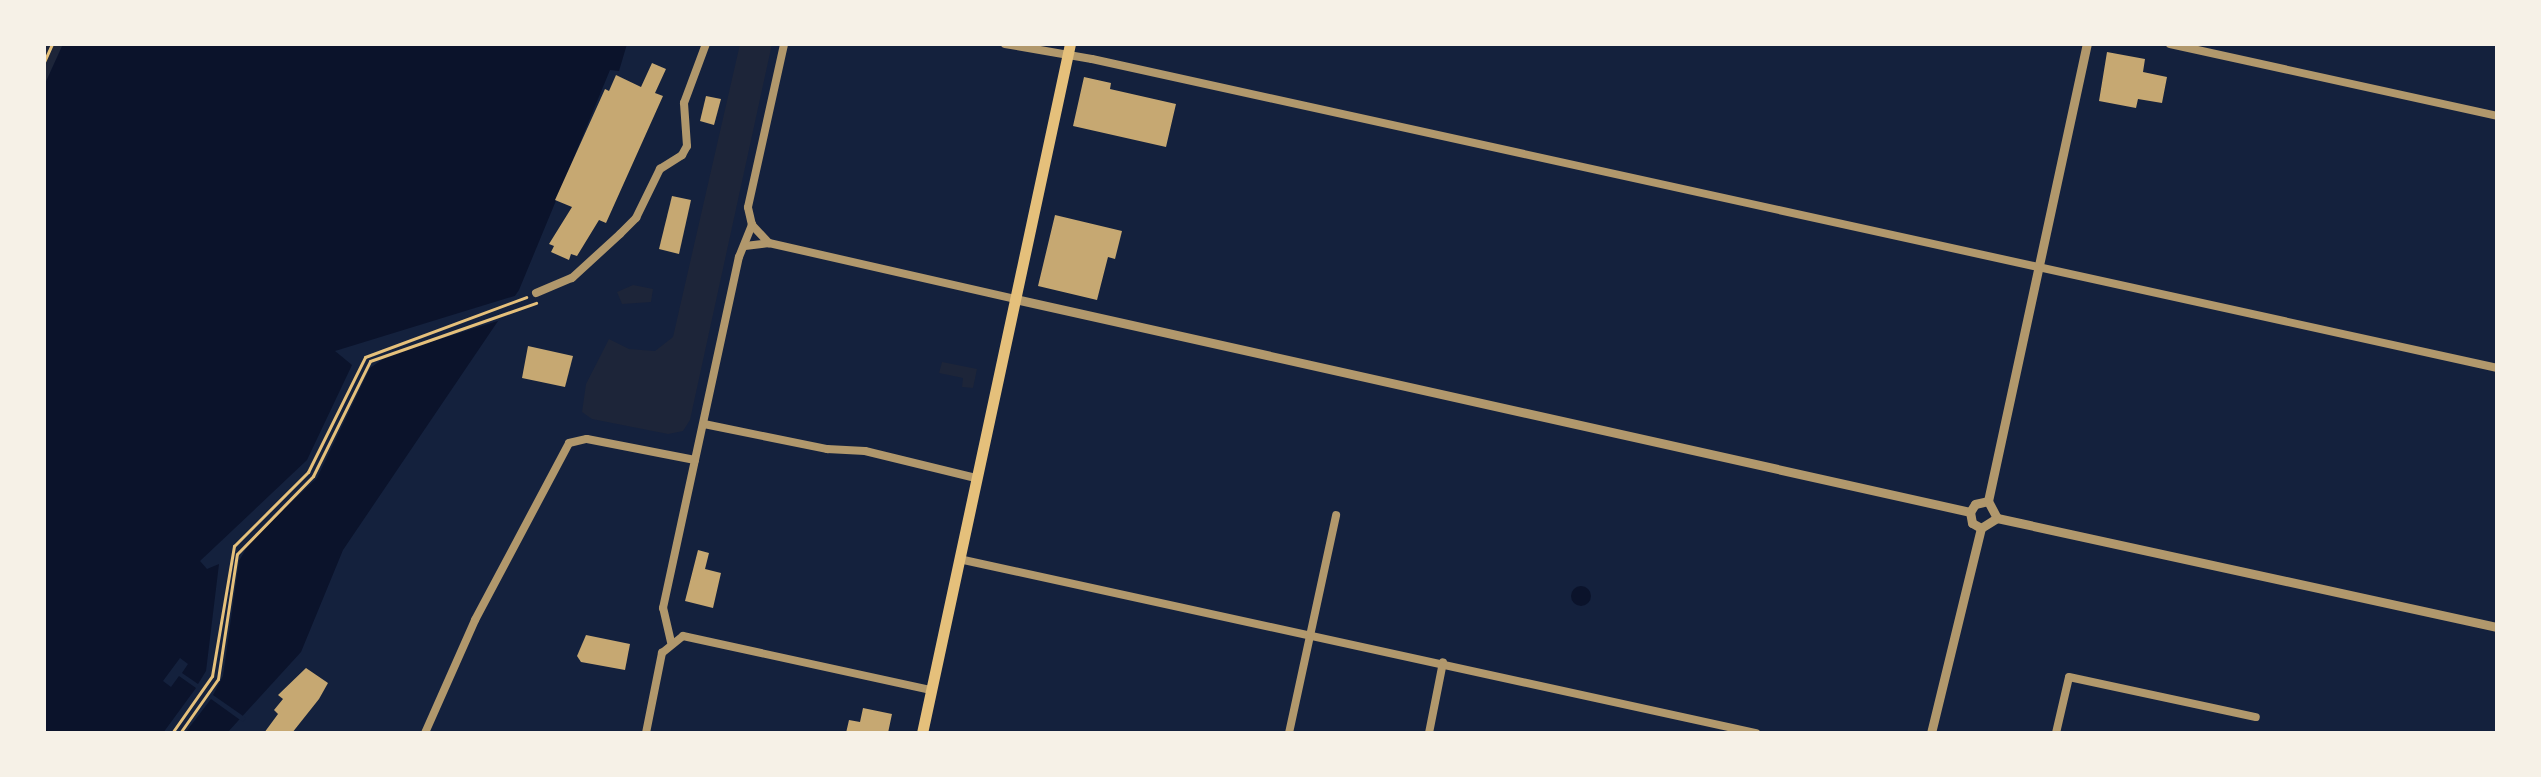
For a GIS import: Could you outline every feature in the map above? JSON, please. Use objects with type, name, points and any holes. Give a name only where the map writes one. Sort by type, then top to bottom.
[{"type":"main road","points":[[922,733],[1069,50]]},
{"type":"street","points":[[535,294],[572,278],[620,234],[636,218],[660,169],[682,155],[687,146],[684,103],[706,44]]},
{"type":"street","points":[[769,243],[752,225],[748,210],[784,44]]},
{"type":"street","points":[[1005,44],[1069,50],[2037,269],[2497,368]]},
{"type":"street","points":[[1997,518],[1988,501],[2087,44]]},
{"type":"street","points":[[2170,44],[2497,116]]},
{"type":"street","points":[[671,642],[663,608],[752,225]]},
{"type":"street","points":[[745,246],[769,243],[1970,512]]},
{"type":"street","points":[[704,424],[976,478]]},
{"type":"street","points":[[425,733],[475,620],[569,443],[587,439],[695,460]]},
{"type":"street","points":[[1981,528],[1972,523],[1970,512],[1975,504],[1988,501]]},
{"type":"street","points":[[1289,733],[1336,515]]},
{"type":"street","points":[[1931,733],[1981,528],[1997,518],[2497,627]]},
{"type":"street","points":[[959,559],[1311,633],[1756,733]]},
{"type":"street","points":[[646,733],[660,658],[671,642],[692,636],[931,690]]},
{"type":"street","points":[[1429,733],[1443,662]]},
{"type":"street","points":[[2056,733],[2069,677],[2256,717]]},
{"type":"path","points":[[44,62],[52,44]]},
{"type":"path","points":[[172,733],[212,676],[234,546],[311,468],[365,357],[535,294]]},
{"type":"path","points":[[180,733],[218,679],[237,554],[313,476],[370,361],[536,304]]},
{"type":"shaded area","points":[[44,44],[63,44],[44,86]]},
{"type":"shaded area","points":[[63,44],[627,44],[619,71],[610,70],[519,290],[343,550],[301,652],[227,733],[44,733],[44,86]]},
{"type":"shaded area","points":[[740,44],[772,44],[690,420],[683,431],[668,434],[592,419],[582,412],[586,384],[609,339],[629,349],[655,351],[673,337]]},
{"type":"shaded area","points":[[633,285],[653,289],[651,302],[622,304],[617,292]]},
{"type":"shaded area","points":[[942,362],[977,369],[973,388],[962,387],[963,378],[939,373]]},
{"type":"shaded area","points":[[1581,586],[1588,589],[1591,596],[1588,603],[1581,606],[1574,603],[1571,596],[1574,589]]},
{"type":"pier","points":[[521,294],[504,319],[389,355],[370,368],[317,478],[251,540],[239,561],[223,676],[213,695],[246,718],[243,722],[211,699],[185,733],[163,733],[196,688],[179,676],[171,687],[163,681],[180,658],[188,664],[182,673],[198,684],[206,671],[219,564],[207,569],[200,561],[307,460],[352,365],[335,351]]},
{"type":"building","points":[[2107,52],[2145,59],[2143,72],[2167,77],[2162,103],[2138,99],[2136,108],[2099,101]]},
{"type":"building","points":[[652,63],[666,69],[655,93],[663,96],[606,223],[599,220],[577,256],[571,254],[569,260],[551,252],[554,246],[549,244],[572,207],[555,200],[605,89],[609,91],[616,75],[641,87]]},
{"type":"building","points":[[1084,77],[1111,83],[1110,89],[1176,104],[1166,147],[1073,126]]},
{"type":"building","points":[[706,96],[721,99],[714,125],[700,121]]},
{"type":"building","points":[[672,196],[691,200],[679,254],[659,249]]},
{"type":"building","points":[[1055,215],[1122,231],[1115,259],[1108,257],[1097,300],[1038,286]]},
{"type":"building","points":[[528,346],[573,356],[565,387],[522,378]]},
{"type":"building","points":[[698,550],[709,553],[705,569],[721,573],[713,608],[685,601]]},
{"type":"building","points":[[586,635],[630,644],[625,670],[581,662],[577,656]]},
{"type":"building","points":[[306,668],[328,683],[319,699],[292,733],[264,733],[278,714],[274,710],[283,699],[278,695]]},
{"type":"building","points":[[863,708],[892,714],[888,733],[846,733],[849,720],[860,722]]}]
